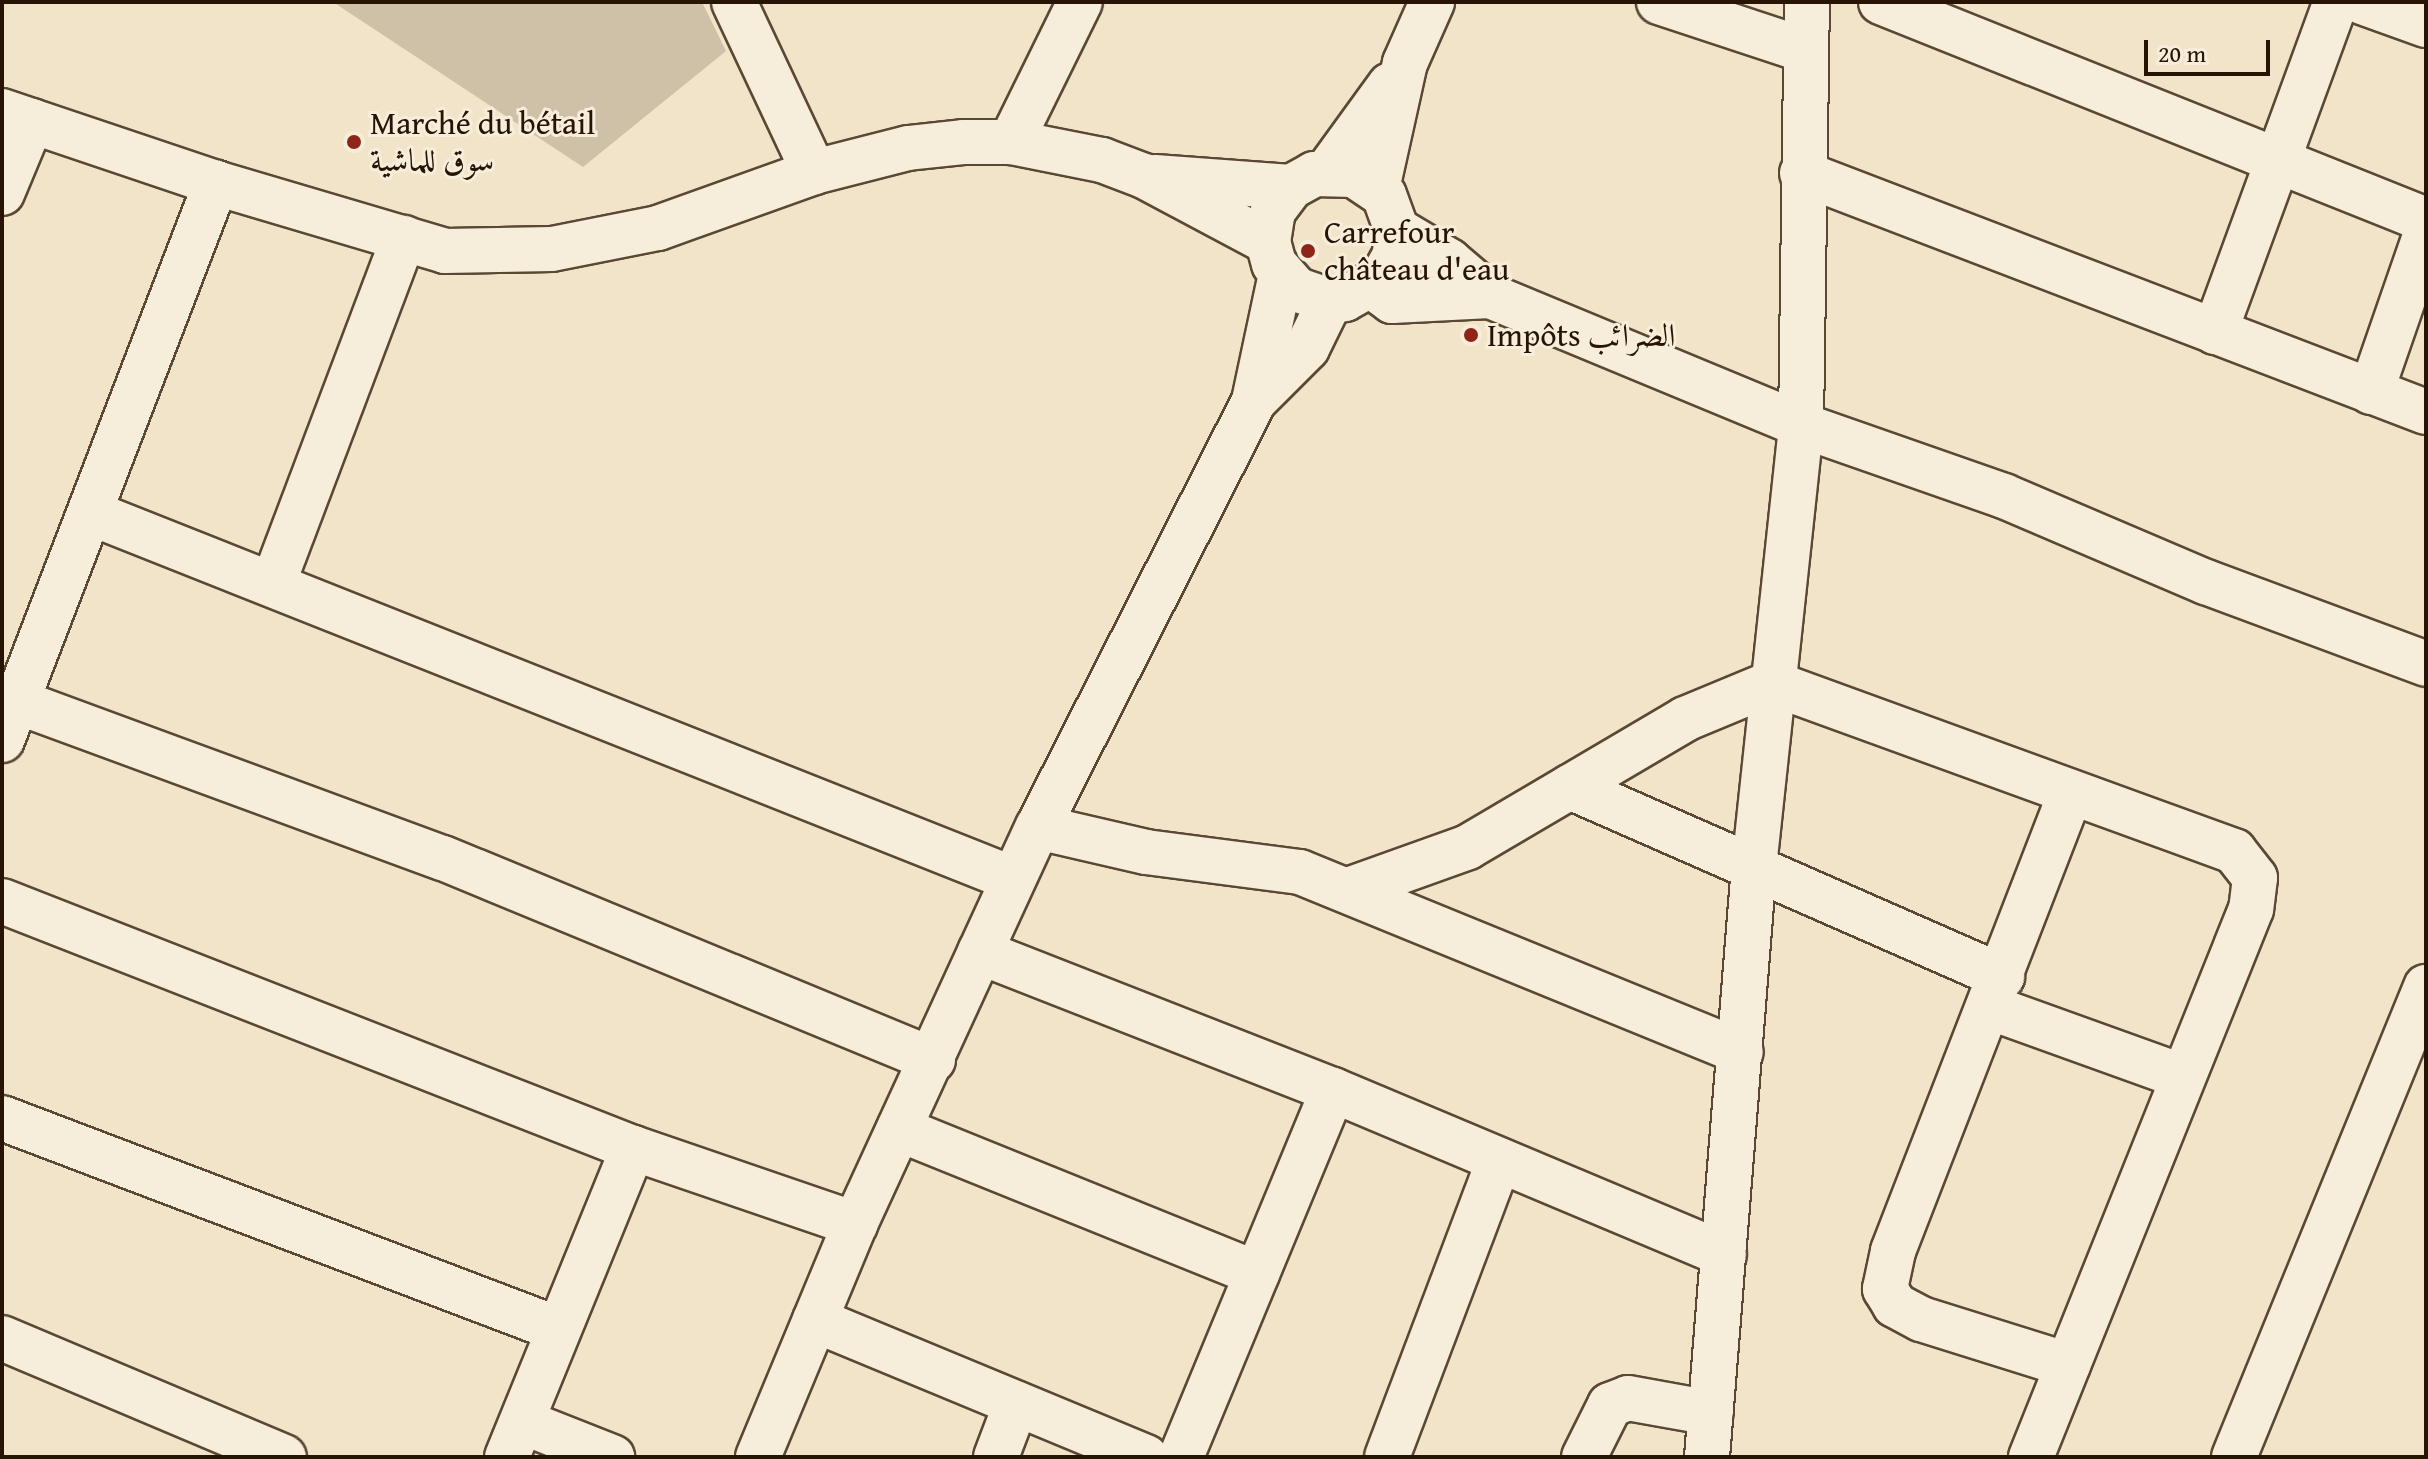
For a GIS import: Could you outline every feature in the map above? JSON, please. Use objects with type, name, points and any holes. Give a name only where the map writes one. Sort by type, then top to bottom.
[{"type":"street","points":[[734,2],[814,172]]},
{"type":"street","points":[[1011,142],[1080,2]]},
{"type":"street","points":[[1377,189],[1405,63],[1432,2]]},
{"type":"street","points":[[1659,2],[1804,50]]},
{"type":"street","points":[[1707,1457],[1754,867],[1801,425],[1802,173],[1807,2]]},
{"type":"street","points":[[1881,2],[2426,220]]},
{"type":"street","points":[[2215,332],[2336,2]]},
{"type":"street","points":[[2362,2],[2426,25]]},
{"type":"street","points":[[1254,401],[1274,258],[1273,211],[1309,180],[1405,63]]},
{"type":"street","points":[[2,193],[17,116],[216,183],[445,251],[552,249],[658,228],[814,172],[908,148],[1011,142],[1102,160],[1144,176],[1274,258],[1296,289],[1330,301],[1373,287],[1395,255],[1397,230],[1389,203],[1377,189],[1354,175],[1309,180],[1144,176]]},
{"type":"street","points":[[1802,173],[2426,412]]},
{"type":"street","points":[[216,183],[91,513],[7,713],[443,858],[933,1060]]},
{"type":"street","points":[[1397,230],[1449,261],[1490,296],[1801,425],[2004,496],[2206,582],[2426,664]]},
{"type":"street","points":[[2371,392],[2426,233]]},
{"type":"street","points":[[273,584],[404,238]]},
{"type":"street","points":[[1373,287],[1392,301],[1490,296]]},
{"type":"street","points":[[758,1457],[855,1224],[1038,827],[1254,401],[1307,348],[1330,301]]},
{"type":"street","points":[[91,513],[1013,879]]},
{"type":"street","points":[[1351,889],[1468,847],[1685,719],[1772,683],[2234,851],[2255,878],[2251,909],[2031,1457]]},
{"type":"street","points":[[1570,787],[1754,867],[1996,992],[2183,1077]]},
{"type":"street","points":[[2068,1365],[1921,1319],[1895,1305],[1885,1289],[1893,1251],[2071,792]]},
{"type":"street","points":[[1038,827],[1146,852],[1258,863],[1351,889],[1741,1052]]},
{"type":"street","points":[[2,901],[633,1148],[855,1224]]},
{"type":"street","points":[[980,952],[1333,1090],[1724,1254]]},
{"type":"street","points":[[2234,1457],[2426,987]]},
{"type":"street","points":[[1181,1457],[1333,1090]]},
{"type":"street","points":[[2,1118],[555,1328]]},
{"type":"street","points":[[899,1129],[1257,1274]]},
{"type":"street","points":[[612,1457],[515,1439],[555,1328],[633,1148]]},
{"type":"street","points":[[1387,1457],[1499,1160]]},
{"type":"street","points":[[815,1320],[1146,1457]]},
{"type":"street","points":[[2,1338],[284,1457]]},
{"type":"street","points":[[1584,1457],[1610,1405],[1628,1398],[1711,1413]]},
{"type":"street","points":[[996,1457],[1016,1404]]},
{"type":"shaded area","points":[[333,2],[702,2],[726,51],[583,167]]},
{"type":"place","name":"Marché du bétail سوق للماشية","points":[[354,142]]},
{"type":"place","name":"Carrefour château d'eau","points":[[1308,251]]},
{"type":"place","name":"Impôts الضرائب","points":[[1471,335]]}]
